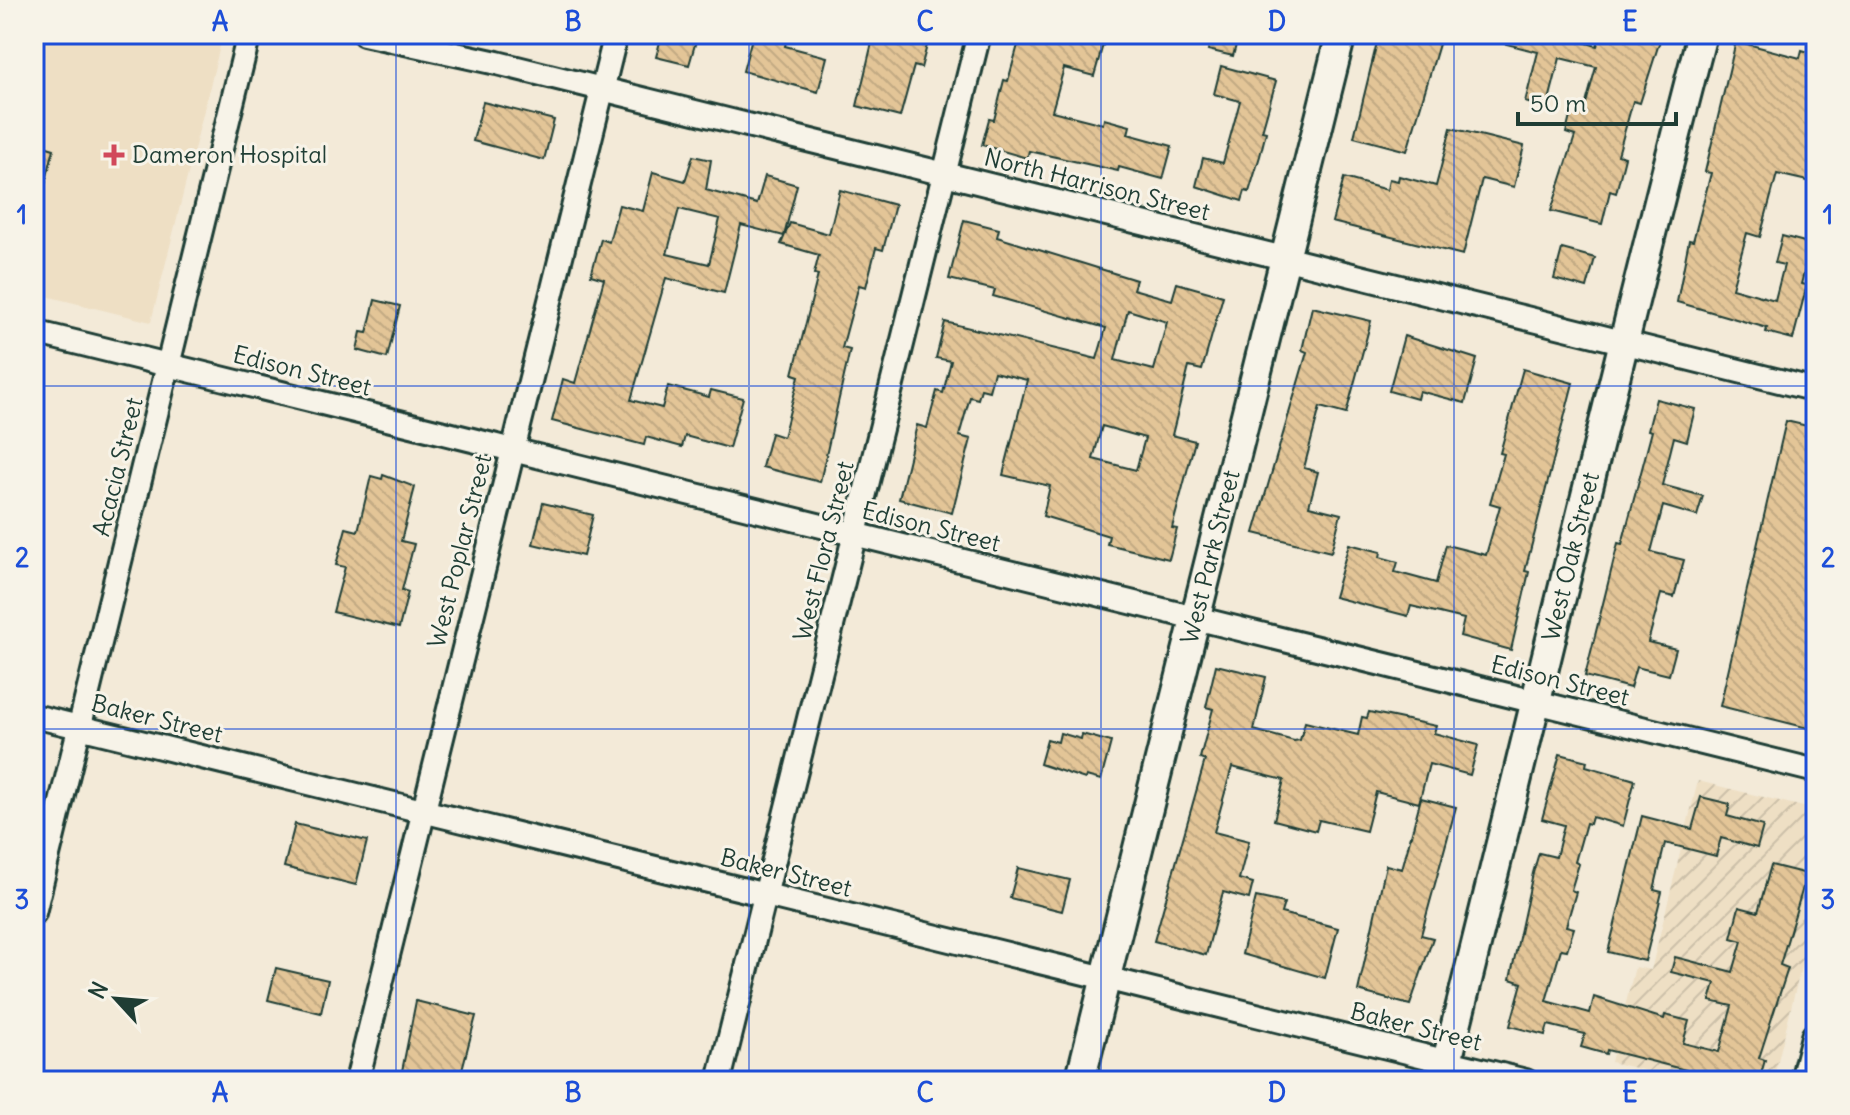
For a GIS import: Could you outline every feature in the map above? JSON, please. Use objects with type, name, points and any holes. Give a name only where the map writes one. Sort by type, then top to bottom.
[{"type":"street","name":"Acacia Street","points":[[34,913],[78,727],[171,366],[249,34]]},
{"type":"street","name":"North Harrison Street","points":[[364,34],[1816,390]]},
{"type":"street","name":"West Poplar Street","points":[[357,1081],[421,812],[616,34]]},
{"type":"street","name":"West Flora Street","points":[[719,1081],[979,34]]},
{"type":"street","name":"West Park Street","points":[[1080,1081],[1341,34]]},
{"type":"street","name":"West Oak Street","points":[[1444,1071],[1538,703],[1622,343],[1702,34]]},
{"type":"street","name":"Edison Street","points":[[34,332],[1816,771]]},
{"type":"street","name":"Baker Street","points":[[34,716],[1105,978],[1444,1071],[1526,1081]]},
{"type":"street","points":[[1805,1081],[1816,1037]]},
{"type":"shaded area","name":"Dameron Hospital","points":[[34,34],[223,34],[151,322],[34,293]]},
{"type":"shaded area","points":[[1698,781],[1816,810],[1816,906],[1773,1081],[1687,1081],[1611,1062],[1635,967],[1651,970]]},
{"type":"building","points":[[662,34],[698,34],[689,65],[656,57]]},
{"type":"building","points":[[753,34],[788,34],[785,46],[827,57],[818,92],[743,71]]},
{"type":"building","points":[[874,34],[930,34],[921,68],[914,66],[900,117],[857,106]]},
{"type":"building","points":[[1021,34],[1106,34],[1094,76],[1064,68],[1052,111],[1103,124],[1104,119],[1130,126],[1128,134],[1172,146],[1163,179],[1119,167],[1118,171],[1029,151],[1027,158],[982,145],[989,119],[994,120],[1004,80],[1008,81]]},
{"type":"building","points":[[1212,34],[1239,34],[1233,56],[1208,50]]},
{"type":"building","points":[[1379,34],[1442,34],[1407,151],[1354,137]]},
{"type":"building","points":[[1492,34],[1556,34],[1597,46],[1601,34],[1662,34],[1640,103],[1633,101],[1618,155],[1625,157],[1616,193],[1610,191],[1602,224],[1551,211],[1575,136],[1566,133],[1573,104],[1585,107],[1596,67],[1560,58],[1547,108],[1525,102],[1538,52],[1491,40]]},
{"type":"building","points":[[1736,41],[1800,58],[1802,50],[1816,54],[1816,123],[1809,152],[1816,154],[1816,183],[1777,174],[1760,237],[1747,233],[1732,288],[1775,300],[1784,265],[1775,263],[1782,236],[1812,244],[1801,284],[1807,285],[1793,339],[1766,332],[1767,328],[1677,302],[1689,240],[1693,241],[1711,173],[1705,172]]},
{"type":"building","points":[[1221,66],[1276,81],[1262,131],[1266,132],[1260,156],[1249,192],[1245,191],[1242,201],[1196,186],[1203,158],[1223,163],[1240,101],[1214,94]]},
{"type":"building","points":[[483,102],[554,120],[544,160],[473,141]]},
{"type":"building","points":[[1451,128],[1524,146],[1514,187],[1482,179],[1463,255],[1332,222],[1344,178],[1387,190],[1389,179],[1398,181],[1399,176],[1436,186]]},
{"type":"building","points":[[34,143],[54,149],[40,204],[34,203]]},
{"type":"building","points":[[693,156],[711,160],[706,190],[757,204],[765,176],[797,185],[784,236],[741,225],[724,293],[666,278],[631,400],[662,408],[668,386],[709,397],[711,390],[743,398],[729,448],[685,436],[682,447],[646,437],[644,445],[552,421],[563,379],[575,383],[604,279],[591,275],[601,239],[609,242],[619,205],[643,211],[653,172],[685,181]],"holes":[[[679,209],[720,219],[709,264],[667,254]]]},
{"type":"building","points":[[840,190],[895,205],[883,250],[876,248],[866,287],[859,285],[842,348],[850,350],[820,482],[762,467],[771,433],[783,437],[799,376],[793,374],[818,275],[814,274],[819,255],[781,244],[790,223],[829,234]]},
{"type":"building","points":[[964,220],[999,229],[997,237],[1136,280],[1133,289],[1172,300],[1177,283],[1223,296],[1202,370],[1189,367],[1172,435],[1195,441],[1172,528],[1177,529],[1169,559],[1107,544],[1109,536],[1043,516],[1050,486],[1003,475],[1027,380],[994,372],[989,391],[981,389],[978,399],[970,397],[959,436],[971,439],[952,513],[899,499],[917,425],[927,428],[937,391],[943,393],[951,361],[936,358],[945,322],[1097,359],[1106,328],[993,296],[995,290],[949,279]],"holes":[[[1128,310],[1167,322],[1154,370],[1115,360]],[[1102,426],[1145,438],[1136,470],[1093,459]]]},
{"type":"building","points":[[1562,249],[1595,258],[1587,288],[1554,279]]},
{"type":"building","points":[[375,300],[400,306],[387,358],[357,350],[361,332],[367,333]]},
{"type":"building","points":[[1312,307],[1371,321],[1346,414],[1320,407],[1304,468],[1318,472],[1309,506],[1341,514],[1331,552],[1254,533],[1307,352],[1302,350]]},
{"type":"building","points":[[1404,336],[1477,359],[1465,403],[1419,391],[1417,399],[1389,391]]},
{"type":"building","points":[[1523,369],[1573,383],[1525,571],[1529,572],[1511,650],[1460,636],[1464,619],[1411,606],[1408,616],[1334,597],[1349,544],[1381,552],[1380,557],[1398,562],[1395,572],[1436,583],[1446,545],[1486,555],[1500,506],[1490,503]]},
{"type":"building","points":[[1656,399],[1695,409],[1687,441],[1674,437],[1662,485],[1703,496],[1697,516],[1663,506],[1651,552],[1684,560],[1674,597],[1661,594],[1648,642],[1676,649],[1669,675],[1636,667],[1630,688],[1585,676],[1618,543],[1622,544],[1652,431],[1648,430]]},
{"type":"building","points":[[1786,421],[1816,428],[1816,730],[1720,706]]},
{"type":"building","points":[[383,475],[415,487],[401,541],[414,544],[402,590],[408,592],[399,628],[333,612],[345,567],[336,565],[346,528],[358,531],[371,476],[382,479]]},
{"type":"building","points":[[543,503],[593,515],[583,556],[533,544]]},
{"type":"building","points":[[1216,665],[1266,677],[1254,730],[1294,741],[1300,740],[1305,722],[1358,735],[1362,717],[1367,718],[1369,712],[1436,726],[1434,733],[1478,745],[1470,775],[1429,764],[1419,803],[1376,792],[1366,831],[1319,820],[1316,831],[1274,820],[1284,780],[1232,767],[1214,832],[1249,841],[1239,879],[1253,883],[1249,899],[1223,892],[1206,955],[1154,941],[1205,760],[1200,758],[1213,709],[1206,707]]},
{"type":"building","points":[[1060,733],[1081,739],[1082,734],[1111,742],[1101,780],[1086,776],[1085,779],[1040,764],[1047,739],[1058,742]]},
{"type":"building","points":[[1560,754],[1587,761],[1586,766],[1635,780],[1623,826],[1592,817],[1590,824],[1586,823],[1575,862],[1579,864],[1571,890],[1576,892],[1566,926],[1574,928],[1567,950],[1561,949],[1546,1001],[1590,1013],[1594,997],[1664,1019],[1665,1015],[1689,1021],[1683,1043],[1719,1052],[1732,1006],[1710,1001],[1715,983],[1671,972],[1675,957],[1733,972],[1742,941],[1731,938],[1739,907],[1758,912],[1771,865],[1807,874],[1780,965],[1788,968],[1759,1058],[1765,1060],[1759,1081],[1729,1081],[1607,1050],[1606,1054],[1581,1047],[1585,1034],[1548,1025],[1545,1035],[1510,1026],[1522,983],[1510,979],[1533,873],[1539,853],[1556,857],[1564,825],[1542,819]]},
{"type":"building","points":[[1701,797],[1730,804],[1727,816],[1763,826],[1757,848],[1721,838],[1716,856],[1665,843],[1654,890],[1662,892],[1645,961],[1608,952],[1642,816],[1692,829]]},
{"type":"building","points":[[1421,798],[1456,807],[1421,935],[1433,938],[1410,1005],[1358,991],[1386,865],[1402,869]]},
{"type":"building","points":[[295,824],[367,841],[356,885],[284,867]]},
{"type":"building","points":[[1018,868],[1070,880],[1062,911],[1010,898]]},
{"type":"building","points":[[1256,897],[1284,903],[1281,913],[1338,928],[1325,978],[1242,954]]},
{"type":"building","points":[[276,968],[328,980],[321,1013],[268,1000]]},
{"type":"building","points":[[416,1001],[476,1016],[459,1081],[400,1081]]},
{"type":"place","name":"Dameron Hospital","points":[[114,155]]}]
